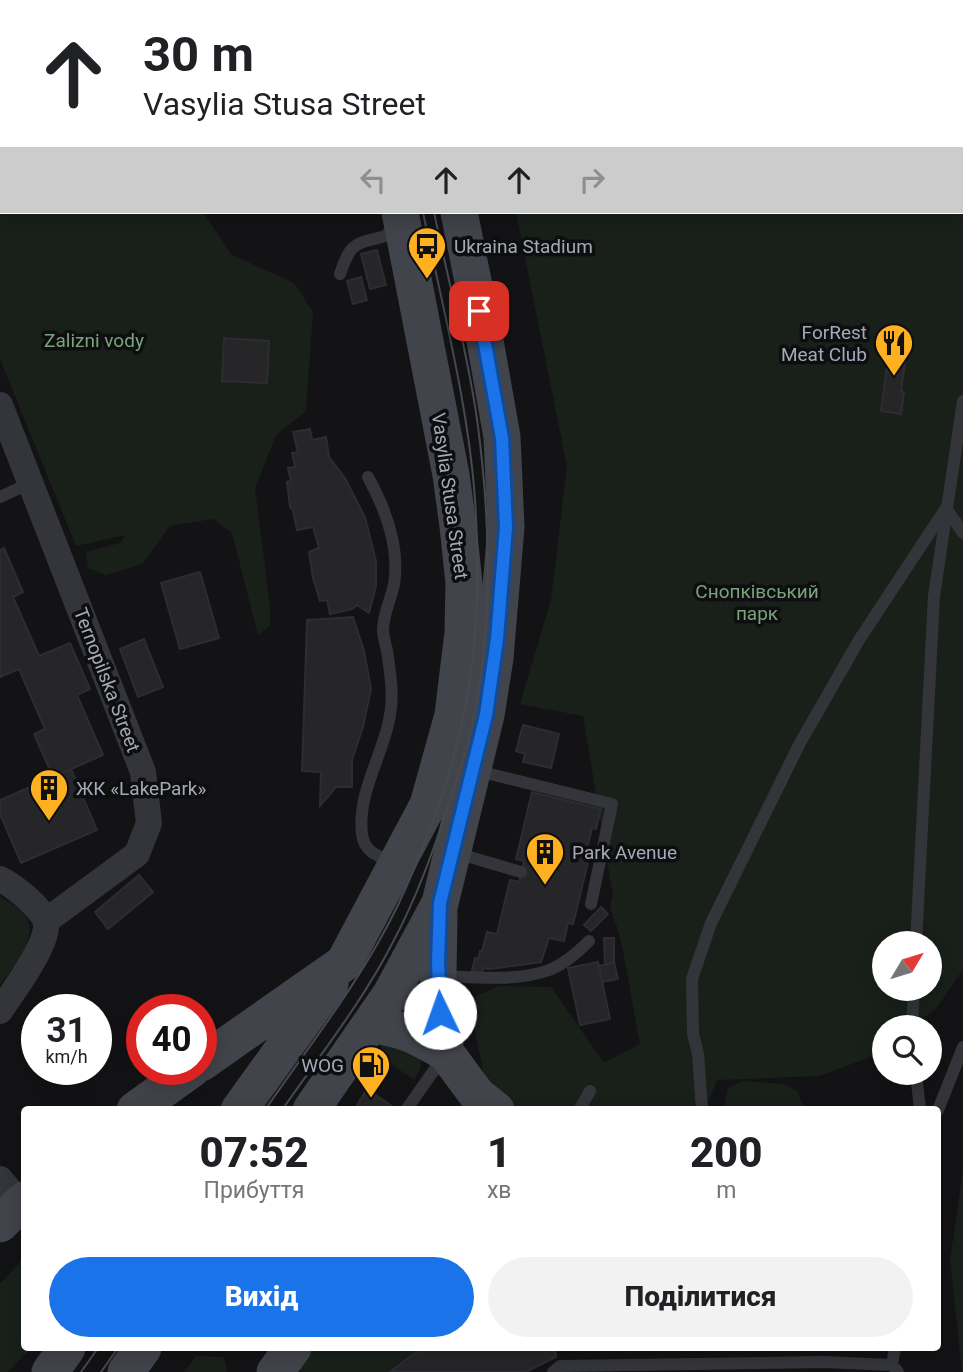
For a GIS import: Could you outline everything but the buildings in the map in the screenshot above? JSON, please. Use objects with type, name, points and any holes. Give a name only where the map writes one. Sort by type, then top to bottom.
[{"type":"main road","points":[[446,1053],[438,976],[440,903],[486,715],[495,658],[506,527],[502,438],[459,214]]},
{"type":"main road","name":"Vasylia Stusa Street","points":[[217,1052],[344,963],[428,805],[453,715],[461,666],[464,583],[449,464],[402,222]]},
{"type":"main road","points":[[314,1106],[391,994],[440,903]]},
{"type":"main road","points":[[242,1106],[344,963]]},
{"type":"main road","points":[[371,1025],[411,1032],[446,1053],[477,1095],[491,1106]]},
{"type":"main road","points":[[147,1106],[173,1085]]},
{"type":"main road","points":[[50,1372],[65,1351]]},
{"type":"main road","points":[[126,1372],[141,1351]]},
{"type":"main road","points":[[275,1372],[291,1351]]},
{"type":"street","name":"Ternopilska Street","points":[[0,405],[143,772],[149,823],[137,854],[46,921]]},
{"type":"street","points":[[0,879],[35,905],[46,921],[46,932],[28,970],[0,1011]]},
{"type":"lane","points":[[340,274],[347,255],[355,244],[386,236],[402,222]]},
{"type":"lane","points":[[917,931],[934,596],[963,401]]},
{"type":"lane","points":[[368,477],[383,504],[393,553],[394,583],[384,616],[383,632],[392,689],[390,717],[369,783],[363,810],[362,834],[366,848],[377,856],[398,864]]},
{"type":"lane","points":[[0,496],[30,483]]},
{"type":"lane","points":[[946,508],[963,533]]},
{"type":"lane","points":[[701,1106],[698,1054],[693,1034],[692,979],[711,923],[800,743],[859,640],[946,508]]},
{"type":"lane","points":[[472,770],[612,804],[588,895]]},
{"type":"lane","points":[[452,852],[522,872]]},
{"type":"lane","points":[[438,976],[505,978],[549,970],[575,955],[589,941]]},
{"type":"lane","points":[[940,1106],[963,1047]]},
{"type":"lane","points":[[409,1106],[446,1053]]},
{"type":"lane","points":[[917,1085],[920,1106]]},
{"type":"lane","points":[[581,1106],[590,1091]]},
{"type":"lane","points":[[553,1372],[560,1366],[824,1362],[895,1368]]},
{"type":"green space","name":"Zalizni vody","points":[[0,214],[204,214],[232,255],[294,283],[313,312],[306,411],[276,435],[255,488],[270,625],[258,635],[232,533],[213,519],[170,526],[142,564],[106,575],[88,568],[86,552],[120,543],[126,535],[76,546],[0,359]]},
{"type":"green space","name":"Снопківський парк","points":[[516,214],[963,214],[963,969],[942,1000],[942,931],[872,931],[872,1001],[941,1001],[936,1009],[927,1015],[872,1015],[872,1055],[819,1076],[717,1080],[706,1106],[507,1106],[486,1084],[473,1022],[476,996],[499,986],[551,987],[604,1063],[640,1044],[619,933],[611,910],[613,896],[583,716],[520,704],[551,600],[567,466]]},
{"type":"green space","points":[[0,897],[23,912],[29,931],[28,940],[18,960],[0,985]]},
{"type":"green space","points":[[385,1042],[420,1058],[421,1068],[414,1080],[376,1053]]},
{"type":"green space","points":[[742,1081],[784,1084],[798,1092],[803,1106],[725,1106],[728,1088]]},
{"type":"green space","points":[[963,1171],[963,1372],[962,1372],[950,1260]]},
{"type":"green space","points":[[21,1261],[21,1351],[28,1351],[8,1372],[0,1372],[0,1284]]},
{"type":"green space","points":[[303,1351],[433,1351],[401,1372],[284,1372]]},
{"type":"green space","points":[[196,1356],[224,1357],[227,1372],[184,1372]]},
{"type":"tram line","points":[[268,1106],[353,984],[398,905],[440,801],[465,707],[476,618],[477,558],[472,463],[454,354],[423,214]]},
{"type":"tram line","points":[[285,1106],[355,1007],[410,908],[466,751],[478,695],[488,577],[482,458],[468,367],[434,214]]},
{"type":"tram line","points":[[81,1372],[96,1351]]},
{"type":"tram line","points":[[101,1372],[116,1351]]},
{"type":"place","name":"Ukraina Stadium","points":[[427,280]]},
{"type":"place","name":"ForRest Meat Club","points":[[894,377]]},
{"type":"place","name":"ЖК «LakePark»","points":[[49,822]]},
{"type":"place","name":"Park Avenue","points":[[545,886]]},
{"type":"place","name":"WOG","points":[[371,1099]]},
{"type":"route","points":[[440,1013],[440,903],[486,715],[502,600],[506,527],[502,438],[479,311]]}]
